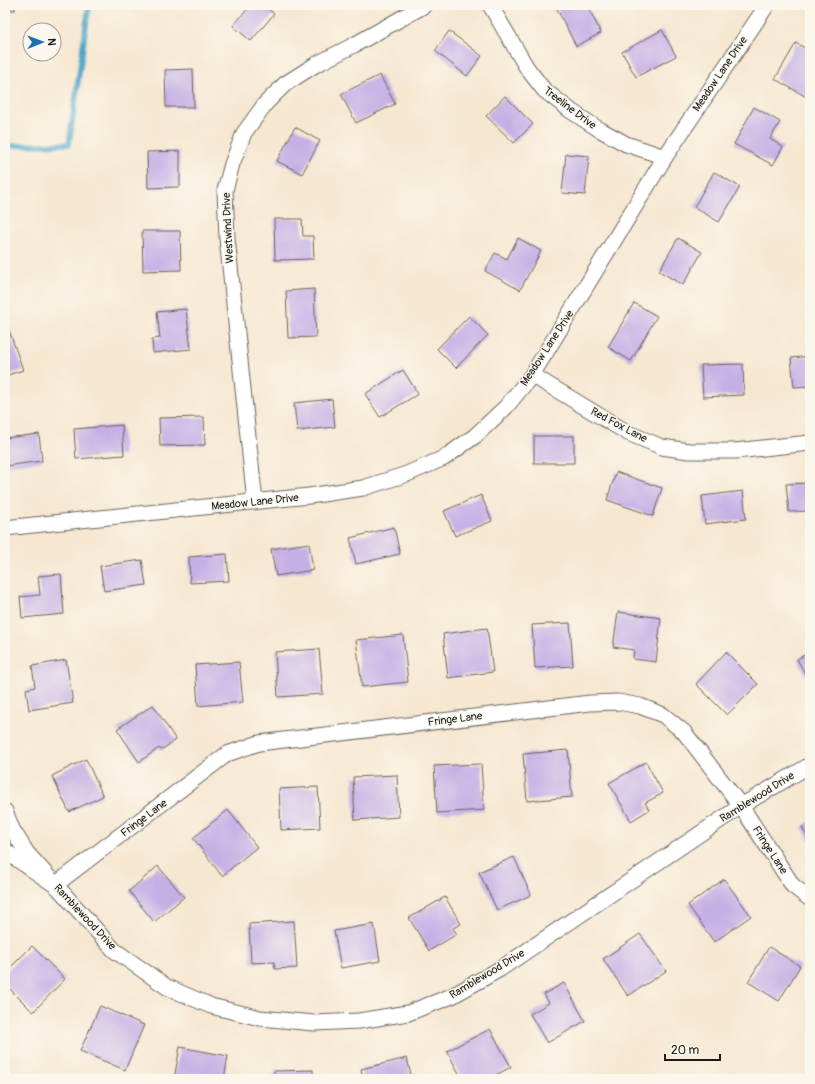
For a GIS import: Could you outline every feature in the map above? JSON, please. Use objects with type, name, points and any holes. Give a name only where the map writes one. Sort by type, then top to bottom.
[{"type":"street","name":"Westwind Drive","points":[[255,502],[227,238],[225,190],[232,164],[244,134],[265,104],[286,84],[315,65],[425,5]]},
{"type":"street","name":"Treeline Drive","points":[[490,5],[527,68],[544,90],[571,111],[597,128],[626,144],[666,157]]},
{"type":"street","name":"Meadow Lane Drive","points":[[5,528],[309,496],[363,488],[407,474],[444,458],[475,436],[501,412],[532,375],[666,157],[767,5]]},
{"type":"street","name":"Red Fox Lane","points":[[532,375],[628,433],[662,447],[689,452],[736,451],[810,443]]},
{"type":"street","name":"Fringe Lane","points":[[55,885],[227,754],[259,743],[582,704],[618,702],[640,706],[663,715],[684,732],[741,806],[794,886],[810,899]]},
{"type":"street","name":"Ramblewood Drive","points":[[5,811],[12,829],[27,853],[114,950],[167,988],[211,1006],[260,1018],[314,1022],[359,1021],[408,1013],[452,996],[500,969],[741,806],[810,765]]},
{"type":"street","points":[[5,851],[55,885]]},
{"type":"building","points":[[5,5],[15,5],[15,10],[5,10]]},
{"type":"building","points":[[251,5],[264,5],[274,14],[251,41],[233,26]]},
{"type":"building","points":[[555,5],[587,5],[601,33],[576,46]]},
{"type":"building","points":[[662,30],[676,56],[636,77],[622,52]]},
{"type":"building","points":[[449,31],[482,56],[467,76],[435,51]]},
{"type":"building","points":[[796,43],[810,51],[810,72],[808,75],[810,77],[810,99],[775,79]]},
{"type":"building","points":[[193,69],[194,107],[166,107],[165,70]]},
{"type":"building","points":[[380,75],[395,104],[356,123],[341,94]]},
{"type":"building","points":[[505,96],[533,124],[514,143],[486,116]]},
{"type":"building","points":[[754,107],[780,122],[770,139],[783,147],[773,165],[734,144]]},
{"type":"building","points":[[295,127],[320,141],[302,174],[277,161]]},
{"type":"building","points":[[180,151],[180,187],[148,188],[147,152]]},
{"type":"building","points":[[566,154],[589,156],[585,195],[562,193]]},
{"type":"building","points":[[714,172],[740,187],[719,222],[694,207]]},
{"type":"building","points":[[274,219],[302,219],[303,236],[313,236],[314,259],[275,260]]},
{"type":"building","points":[[142,231],[180,231],[181,270],[143,271]]},
{"type":"building","points":[[518,238],[541,251],[520,290],[485,271],[495,253],[507,259]]},
{"type":"building","points":[[678,238],[702,252],[683,285],[659,271]]},
{"type":"building","points":[[314,289],[316,337],[288,338],[286,291]]},
{"type":"building","points":[[634,303],[657,316],[631,361],[608,347]]},
{"type":"building","points":[[186,309],[191,349],[153,353],[152,339],[160,338],[157,312]]},
{"type":"building","points":[[469,316],[488,335],[456,368],[437,349]]},
{"type":"building","points":[[9,330],[23,370],[5,376],[5,332]]},
{"type":"building","points":[[810,356],[810,386],[794,387],[791,358]]},
{"type":"building","points":[[743,364],[744,395],[703,397],[701,365]]},
{"type":"building","points":[[403,370],[418,394],[380,417],[365,394]]},
{"type":"building","points":[[332,399],[335,427],[297,431],[294,403]]},
{"type":"building","points":[[204,417],[205,445],[160,446],[159,418]]},
{"type":"building","points":[[122,425],[124,455],[76,459],[74,429]]},
{"type":"building","points":[[39,434],[42,461],[5,466],[5,438]]},
{"type":"building","points":[[534,436],[574,436],[574,463],[534,463]]},
{"type":"building","points":[[616,472],[662,488],[653,516],[607,500]]},
{"type":"building","points":[[810,483],[810,511],[789,512],[786,484]]},
{"type":"building","points":[[743,491],[746,519],[705,524],[702,496]]},
{"type":"building","points":[[481,495],[492,521],[455,536],[444,511]]},
{"type":"building","points":[[394,527],[400,554],[356,564],[350,538]]},
{"type":"building","points":[[309,543],[313,570],[276,576],[271,549]]},
{"type":"building","points":[[227,554],[229,581],[190,583],[189,557]]},
{"type":"building","points":[[142,560],[146,585],[104,591],[100,566]]},
{"type":"building","points":[[61,574],[64,614],[22,618],[20,597],[40,595],[38,576]]},
{"type":"building","points":[[618,612],[661,618],[656,662],[633,659],[634,650],[613,647]]},
{"type":"building","points":[[570,623],[573,666],[535,668],[532,625]]},
{"type":"building","points":[[487,628],[493,672],[448,678],[443,634]]},
{"type":"building","points":[[403,635],[408,682],[362,687],[356,640]]},
{"type":"building","points":[[319,649],[323,694],[278,697],[275,652]]},
{"type":"building","points":[[726,652],[758,684],[727,715],[696,684]]},
{"type":"building","points":[[810,652],[810,683],[797,659]]},
{"type":"building","points":[[66,660],[73,703],[29,710],[26,689],[35,687],[32,666]]},
{"type":"building","points":[[239,662],[243,702],[198,706],[195,665]]},
{"type":"building","points":[[153,705],[176,740],[161,750],[159,748],[139,762],[117,729]]},
{"type":"building","points":[[568,750],[572,797],[527,801],[523,754]]},
{"type":"building","points":[[86,759],[103,796],[69,812],[52,776]]},
{"type":"building","points":[[646,762],[663,793],[645,803],[649,810],[631,821],[609,783]]},
{"type":"building","points":[[481,764],[484,810],[437,813],[434,766]]},
{"type":"building","points":[[397,775],[399,817],[355,820],[353,777]]},
{"type":"building","points":[[318,787],[320,828],[281,830],[279,789]]},
{"type":"building","points":[[228,810],[257,847],[222,876],[193,838]]},
{"type":"building","points":[[810,822],[810,842],[802,827]]},
{"type":"building","points":[[514,857],[531,895],[497,910],[479,872]]},
{"type":"building","points":[[158,866],[184,897],[154,922],[129,891]]},
{"type":"building","points":[[724,879],[751,916],[714,942],[688,905]]},
{"type":"building","points":[[445,897],[461,924],[453,928],[457,934],[429,951],[409,918]]},
{"type":"building","points":[[294,921],[297,968],[275,969],[274,962],[251,963],[249,924]]},
{"type":"building","points":[[374,924],[380,961],[341,968],[334,931]]},
{"type":"building","points":[[640,934],[666,971],[628,996],[603,959]]},
{"type":"building","points":[[32,946],[65,979],[33,1012],[5,984],[5,973]]},
{"type":"building","points":[[769,947],[800,966],[779,1001],[748,982]]},
{"type":"building","points":[[564,983],[585,1021],[547,1043],[530,1014],[549,1003],[544,994]]},
{"type":"building","points":[[100,1006],[144,1025],[125,1070],[80,1051]]},
{"type":"building","points":[[490,1029],[511,1067],[488,1079],[462,1079],[447,1051]]},
{"type":"building","points":[[180,1047],[228,1056],[224,1079],[174,1079]]},
{"type":"building","points":[[407,1058],[412,1079],[363,1079],[361,1069]]},
{"type":"building","points":[[313,1070],[313,1079],[274,1079],[274,1071]]},
{"type":"waterway","points":[[5,146],[69,144],[89,5]]}]
